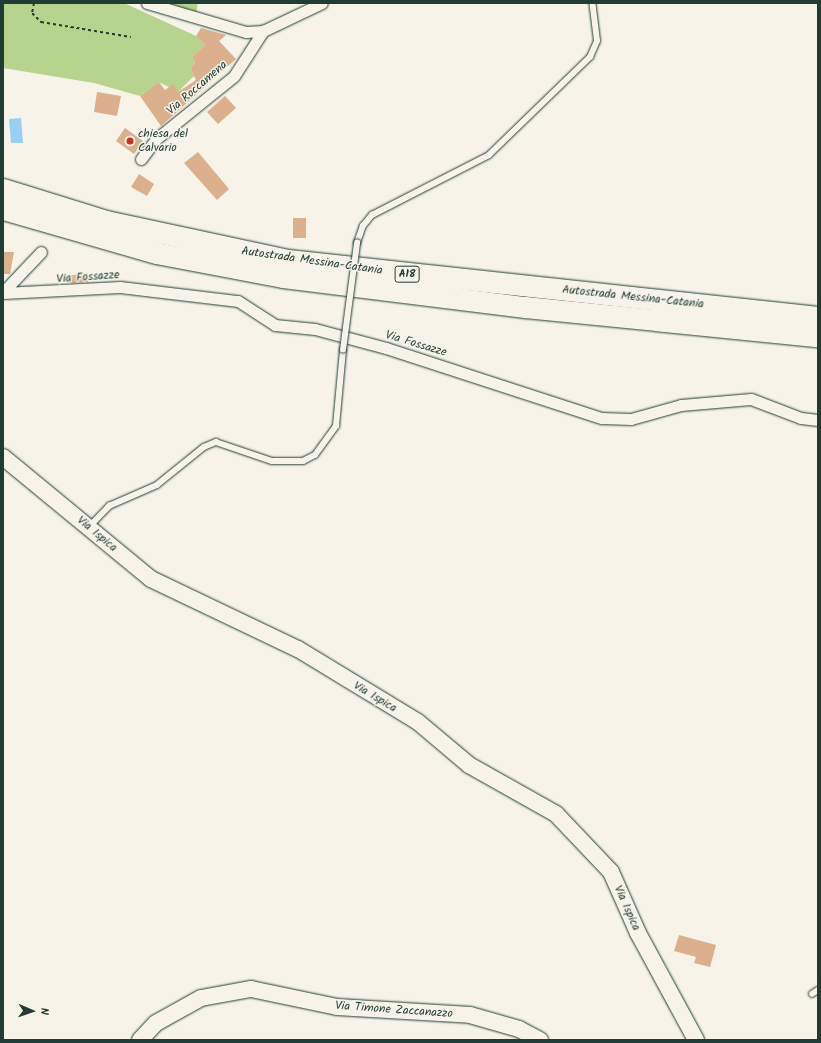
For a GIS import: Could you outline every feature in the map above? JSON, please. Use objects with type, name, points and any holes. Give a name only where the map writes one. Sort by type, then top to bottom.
[{"type":"highway","name":"Autostrada Messina-Catania","points":[[3,189],[106,221],[288,260],[818,317]]},
{"type":"highway","name":"Autostrada Messina-Catania","points":[[3,209],[156,253],[283,277],[525,307],[818,336]]},
{"type":"street","points":[[147,3],[226,29],[263,31],[322,3]]},
{"type":"street","name":"Via Roccamena","points":[[142,159],[156,139],[234,76],[263,31]]},
{"type":"street","points":[[3,292],[41,252]]},
{"type":"street","name":"Via Fossazze","points":[[3,292],[120,287],[238,302],[275,325],[315,329],[386,348],[602,418],[631,419],[681,405],[751,399],[801,418],[818,420]]},
{"type":"street","name":"Via Ispica","points":[[3,457],[89,526],[151,579],[298,650],[418,722],[469,765],[556,814],[604,861],[678,1004]]},
{"type":"street","name":"Via Timone Zaccanazzo","points":[[140,1040],[156,1023],[201,998],[250,989],[337,1007],[470,1015],[520,1029],[540,1040]]},
{"type":"street","points":[[678,1004],[688,1040]]},
{"type":"street","points":[[678,1004],[696,1040]]},
{"type":"lane","points":[[89,526],[109,506],[158,485],[204,447],[216,442],[272,461],[303,461],[314,455],[336,426],[343,350],[357,243],[362,226],[372,215],[489,156],[590,57],[597,41],[592,3]]},
{"type":"lane","points":[[812,994],[818,990]]},
{"type":"path","points":[[34,3],[32,13],[41,22],[130,37]]},
{"type":"green space","points":[[3,3],[124,3],[196,36],[205,45],[192,57],[195,63],[190,68],[194,76],[178,92],[159,82],[140,96],[94,83],[3,68]]},
{"type":"green space","points":[[160,3],[198,3],[196,13]]},
{"type":"water","points":[[21,118],[23,143],[11,143],[9,119]]},
{"type":"building","points":[[201,28],[226,35],[219,41],[236,59],[161,126],[140,96],[159,82],[165,90],[173,84],[178,92],[196,80],[190,68],[195,63],[192,57],[205,45],[196,36]]},
{"type":"building","points":[[97,92],[121,96],[117,116],[94,112]]},
{"type":"building","points":[[225,96],[236,108],[218,124],[207,112]]},
{"type":"building","name":"chiesa del Calvario","points":[[125,128],[143,141],[134,154],[116,141]]},
{"type":"building","points":[[198,152],[229,189],[217,200],[184,163]]},
{"type":"building","points":[[139,174],[154,184],[147,196],[131,187]]},
{"type":"building","points":[[293,218],[306,218],[306,238],[293,238]]},
{"type":"building","points":[[4,252],[14,252],[10,274],[4,274]]},
{"type":"building","points":[[88,273],[88,282],[67,283],[66,276]]},
{"type":"building","points":[[679,935],[716,945],[710,967],[694,963],[696,957],[674,951]]},
{"type":"place","name":"chiesa del Calvario","points":[[130,141]]}]
